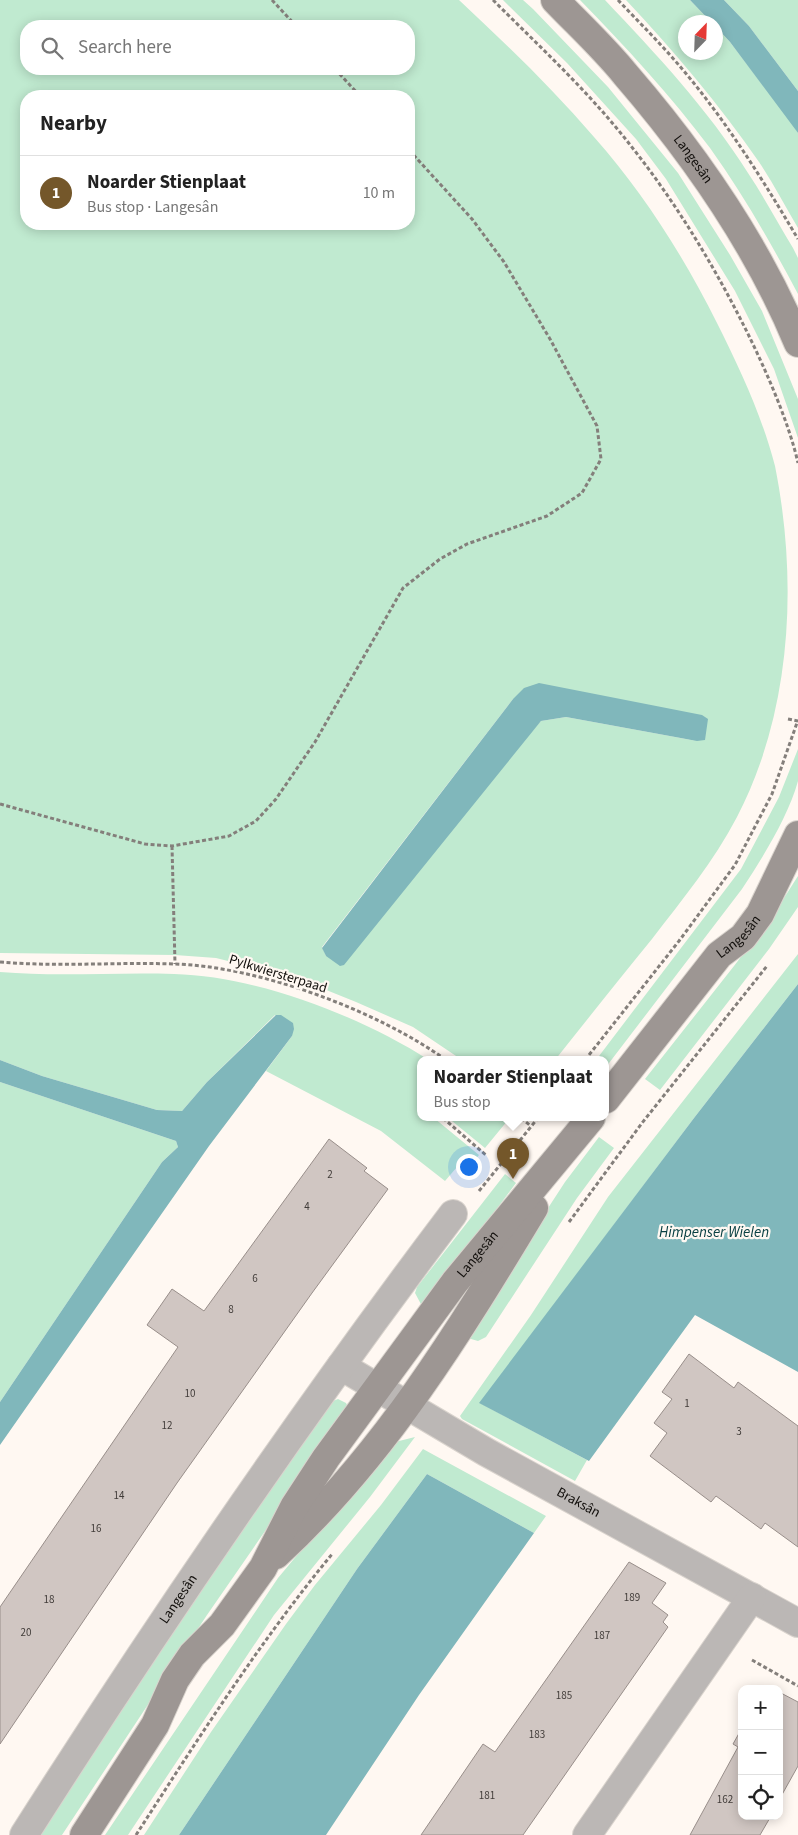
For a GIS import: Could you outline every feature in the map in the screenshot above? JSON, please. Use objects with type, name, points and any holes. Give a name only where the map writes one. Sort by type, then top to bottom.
[{"type":"street","name":"Langesân","points":[[554,0],[624,72],[695,160],[749,243],[781,302],[798,343]]},
{"type":"street","name":"Langesân","points":[[609,1095],[719,955],[743,937],[760,914],[798,835]]},
{"type":"street","name":"Langesân","points":[[84,1835],[155,1725],[175,1680],[192,1655],[222,1625],[263,1568],[294,1507],[378,1388],[455,1282],[587,1123]]},
{"type":"street","name":"Langesân","points":[[263,1568],[312,1522],[353,1477],[478,1299],[587,1123]]},
{"type":"street","name":"Langesân","points":[[24,1835],[235,1515],[341,1366],[453,1214]]},
{"type":"street","points":[[341,1366],[406,1404]]},
{"type":"street","name":"Braksân","points":[[406,1404],[486,1452],[798,1623]]},
{"type":"street","points":[[587,1835],[752,1598]]},
{"type":"path","points":[[272,0],[290,20]]},
{"type":"path","points":[[493,0],[562,68],[605,116],[630,144],[665,192],[729,295],[766,372],[798,463]]},
{"type":"path","points":[[618,0],[671,56],[713,109],[754,167],[798,240]]},
{"type":"path","points":[[341,75],[354,90]]},
{"type":"path","points":[[0,804],[136,842],[172,846],[229,836],[256,821],[276,800],[315,742],[403,588],[440,559],[467,544],[547,516],[582,493],[600,459],[597,426],[550,339],[504,262],[472,218],[415,156]]},
{"type":"path","points":[[588,1056],[679,941],[735,865],[772,794],[798,720],[788,719]]},
{"type":"path","points":[[172,846],[175,964]]},
{"type":"path","name":"Pylkwiersterpaad","points":[[0,962],[175,964],[215,968],[296,988],[353,1010],[408,1036],[440,1056]]},
{"type":"path","points":[[567,1225],[642,1123],[770,962]]},
{"type":"path","points":[[446,1121],[487,1156]]},
{"type":"path","points":[[525,1121],[531,1126]]},
{"type":"path","points":[[453,1214],[468,1205],[535,1121]]},
{"type":"path","points":[[136,1835],[237,1681],[304,1588],[334,1552]]},
{"type":"path","points":[[720,1643],[798,1686]]},
{"type":"green space","points":[[0,0],[459,0],[562,101],[629,180],[662,226],[691,274],[742,375],[764,429],[775,466],[786,554],[788,600],[785,645],[779,690],[769,734],[755,776],[737,817],[708,865],[652,939],[558,1056],[456,1056],[413,1027],[299,979],[216,958],[175,955],[0,953]],"holes":[[[513,699],[697,741],[566,717],[541,721],[326,956],[322,947]]]},
{"type":"green space","points":[[503,0],[523,0],[533,9],[608,87],[678,173],[730,255],[762,311],[798,399],[798,438],[774,369],[735,291],[666,179],[636,139],[567,63]]},
{"type":"green space","points":[[580,0],[605,0],[699,104],[754,182],[793,248],[798,258],[798,294],[757,220],[710,148],[648,72]]},
{"type":"green space","points":[[626,0],[690,0],[704,15],[678,15],[678,57]]},
{"type":"green space","points":[[724,0],[798,0],[798,91],[749,26]]},
{"type":"green space","points":[[723,34],[798,133],[798,228],[744,140],[681,60],[723,60]]},
{"type":"green space","points":[[798,749],[798,781],[794,795],[758,864],[742,889],[609,1063],[609,1056],[599,1056],[741,869],[779,797]]},
{"type":"green space","points":[[798,876],[798,907],[769,949],[660,1090],[645,1079],[775,912]]},
{"type":"green space","points":[[798,954],[798,984],[694,1118],[480,1403],[587,1460],[575,1481],[462,1419],[460,1416],[531,1315],[608,1197]]},
{"type":"green space","points":[[0,972],[174,974],[206,976],[239,982],[273,990],[340,1014],[372,1028],[422,1056],[417,1056],[417,1121],[438,1121],[479,1155],[470,1166],[463,1160],[445,1181],[381,1131],[266,1071],[292,1036],[275,1015],[207,1082],[182,1111],[157,1110],[42,1076],[0,1060]]},
{"type":"green space","points":[[0,1082],[176,1141],[178,1147],[162,1162],[0,1402]]},
{"type":"green space","points":[[452,1121],[507,1121],[485,1148]]},
{"type":"green space","points":[[599,1137],[614,1148],[577,1198],[486,1337],[478,1341],[464,1337],[565,1182]]},
{"type":"green space","points":[[505,1174],[516,1183],[423,1308],[415,1293],[417,1287]]},
{"type":"green space","points":[[338,1399],[346,1403],[348,1407],[346,1414],[207,1615],[62,1835],[40,1835],[191,1604],[333,1401]]},
{"type":"green space","points":[[415,1437],[370,1497],[274,1615],[128,1835],[105,1835],[278,1578],[391,1443]]},
{"type":"green space","points":[[423,1449],[546,1516],[534,1533],[427,1474],[357,1569],[179,1835],[144,1835],[211,1732],[286,1624]]},
{"type":"water","points":[[690,0],[724,0],[749,26],[798,91],[798,133],[723,34],[723,15],[704,15]]},
{"type":"water","points":[[539,683],[702,715],[708,719],[705,740],[697,741],[566,717],[541,721],[344,965],[340,966],[326,956],[322,948],[513,699],[524,688]]},
{"type":"water","name":"Himpenser Wielen","points":[[798,984],[798,1372],[695,1315],[589,1461],[479,1403],[694,1118]]},
{"type":"water","points":[[276,1015],[281,1015],[293,1023],[292,1036],[209,1146],[0,1445],[0,1402],[162,1162],[178,1147],[176,1141],[0,1082],[0,1060],[42,1076],[157,1110],[182,1111],[207,1082]]},
{"type":"water","points":[[427,1474],[534,1533],[419,1695],[326,1835],[179,1835],[357,1569]]},
{"type":"building","points":[[329,1139],[367,1168],[364,1171],[388,1189],[177,1483],[0,1744],[0,1607],[178,1347],[147,1325],[172,1289],[204,1311]]},
{"type":"building","points":[[689,1354],[734,1388],[738,1382],[798,1426],[798,1547],[765,1523],[761,1529],[716,1496],[711,1502],[650,1456],[667,1433],[654,1423],[672,1399],[662,1392]]},
{"type":"building","points":[[629,1562],[666,1583],[652,1603],[668,1615],[663,1622],[668,1627],[523,1835],[421,1835],[483,1744],[495,1752]]},
{"type":"building","points":[[783,1694],[798,1702],[798,1766],[783,1793]]},
{"type":"building","points":[[738,1735],[738,1747],[733,1744]]},
{"type":"building","points":[[738,1747],[738,1820],[769,1820],[760,1835],[690,1835]]},
{"type":"place","name":"Noarder Stienplaat","points":[[513,1179]]}]
